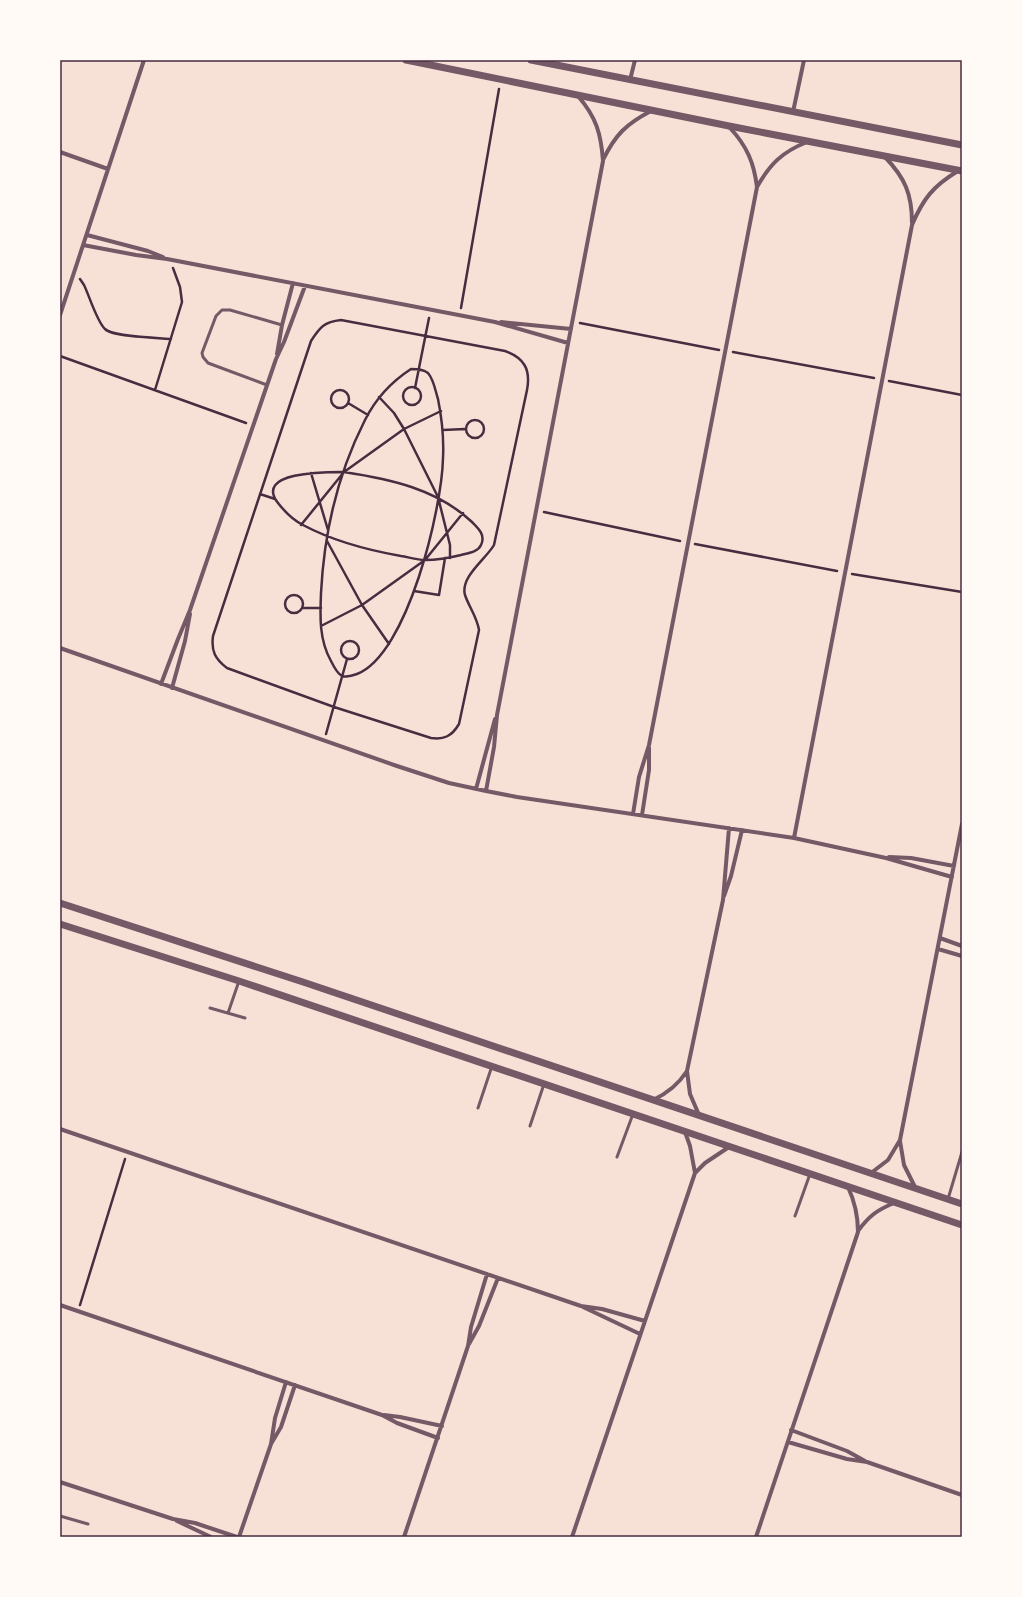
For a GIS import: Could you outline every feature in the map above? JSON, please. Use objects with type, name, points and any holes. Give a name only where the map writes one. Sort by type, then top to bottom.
[{"type":"street","points":[[60,315],[144,60]]},
{"type":"street","points":[[406,60],[577,96],[961,171]]},
{"type":"street","points":[[531,60],[962,145]]},
{"type":"street","points":[[630,80],[635,60]]},
{"type":"street","points":[[793,112],[804,60]]},
{"type":"street","points":[[577,96],[589,109],[597,126],[602,143],[603,161]]},
{"type":"street","points":[[476,789],[496,715],[603,161],[610,145],[621,131],[635,119],[652,110]]},
{"type":"street","points":[[633,814],[639,777],[649,745],[757,187],[755,170],[749,154],[740,139],[729,126]]},
{"type":"street","points":[[757,187],[766,172],[778,158],[793,148],[809,141]]},
{"type":"street","points":[[60,152],[108,169]]},
{"type":"street","points":[[794,838],[912,225],[912,206],[907,187],[898,171],[884,157]]},
{"type":"street","points":[[912,225],[919,208],[930,192],[943,180],[961,171]]},
{"type":"street","points":[[87,235],[148,251],[169,259]]},
{"type":"street","points":[[83,245],[136,255],[169,259],[431,309],[495,322],[568,343]]},
{"type":"street","points":[[276,359],[282,325],[293,283]]},
{"type":"street","points":[[161,684],[190,610],[276,359],[305,286]]},
{"type":"street","points":[[495,322],[571,329]]},
{"type":"street","points":[[172,688],[185,641],[190,610]]},
{"type":"street","points":[[60,648],[423,775],[486,792],[517,798],[794,838],[886,858],[952,877]]},
{"type":"street","points":[[486,792],[494,746],[496,715]]},
{"type":"street","points":[[642,815],[649,770],[649,745]]},
{"type":"street","points":[[871,1173],[888,1160],[900,1140],[962,824]]},
{"type":"street","points":[[652,1100],[663,1096],[672,1089],[681,1081],[687,1071],[723,900],[730,828]]},
{"type":"street","points":[[723,900],[731,876],[742,830]]},
{"type":"street","points":[[886,858],[911,858],[954,866]]},
{"type":"street","points":[[60,903],[303,982],[962,1204]]},
{"type":"street","points":[[60,924],[239,981],[962,1225]]},
{"type":"street","points":[[940,938],[962,946]]},
{"type":"street","points":[[938,949],[962,956]]},
{"type":"street","points":[[687,1071],[690,1094],[699,1116]]},
{"type":"street","points":[[60,1129],[581,1306],[602,1309],[645,1321]]},
{"type":"street","points":[[685,1132],[690,1146],[695,1173]]},
{"type":"street","points":[[900,1140],[904,1165],[915,1188]]},
{"type":"street","points":[[572,1537],[695,1173],[705,1163],[729,1147]]},
{"type":"street","points":[[848,1187],[855,1201],[858,1216],[858,1232]]},
{"type":"street","points":[[756,1537],[858,1232],[868,1218],[881,1209],[896,1203]]},
{"type":"street","points":[[404,1537],[468,1346],[471,1327],[487,1274]]},
{"type":"street","points":[[468,1346],[479,1326],[498,1278]]},
{"type":"street","points":[[60,1305],[382,1415],[397,1423],[438,1438]]},
{"type":"street","points":[[581,1306],[640,1334]]},
{"type":"street","points":[[271,1444],[274,1424],[286,1382]]},
{"type":"street","points":[[60,1482],[173,1519],[202,1525],[238,1537],[271,1444],[281,1427],[295,1385]]},
{"type":"street","points":[[382,1415],[400,1417],[442,1426]]},
{"type":"street","points":[[791,1430],[847,1451],[867,1462],[962,1495]]},
{"type":"street","points":[[788,1442],[847,1459],[867,1462]]},
{"type":"street","points":[[173,1519],[211,1537]]},
{"type":"lane","points":[[267,385],[208,363],[203,357],[202,353],[216,316],[222,310],[226,309],[282,325]]},
{"type":"lane","points":[[228,1013],[239,981]]},
{"type":"lane","points":[[210,1008],[245,1018]]},
{"type":"lane","points":[[478,1108],[492,1066]]},
{"type":"lane","points":[[530,1126],[544,1084]]},
{"type":"lane","points":[[617,1157],[633,1114]]},
{"type":"lane","points":[[948,1199],[962,1152]]},
{"type":"lane","points":[[795,1216],[810,1174]]},
{"type":"lane","points":[[60,1516],[88,1524]]},
{"type":"path","points":[[460,315],[500,80]]},
{"type":"path","points":[[155,390],[180,309],[182,294],[169,259]]},
{"type":"path","points":[[73,275],[83,282],[102,325],[108,332],[118,335],[171,339]]},
{"type":"path","points":[[415,388],[431,309]]},
{"type":"path","points":[[342,320],[505,351],[522,361],[527,370],[529,380],[494,544],[489,553],[468,576],[464,584],[464,593],[476,616],[479,630],[474,647],[459,724],[455,732],[448,737],[440,739],[431,738],[334,707],[227,668],[219,663],[214,655],[212,645],[213,636],[260,494],[311,341],[319,329],[330,321],[342,320]]},
{"type":"path","points":[[572,322],[962,395]]},
{"type":"path","points":[[60,356],[254,425]]},
{"type":"path","points":[[411,369],[420,369],[427,372],[434,382],[440,411],[443,430],[443,460],[438,497],[425,560],[414,591],[398,627],[389,644],[362,672],[350,677],[343,677],[338,674],[329,659],[324,642],[320,608],[322,574],[328,530],[344,472],[368,415],[379,397],[398,378],[411,369]]},
{"type":"path","points":[[407,388],[415,388],[421,394],[420,402],[413,406],[408,405],[403,399],[404,391],[407,388]]},
{"type":"path","points":[[341,390],[345,391],[349,399],[348,403],[345,407],[341,408],[333,406],[331,402],[333,393],[341,390]]},
{"type":"path","points":[[379,397],[394,413],[438,497],[450,545],[450,558]]},
{"type":"path","points":[[348,403],[368,415]]},
{"type":"path","points":[[302,524],[344,472],[404,430],[440,411]]},
{"type":"path","points":[[473,420],[481,422],[484,429],[483,433],[477,438],[469,437],[466,429],[466,425],[473,420]]},
{"type":"path","points":[[443,430],[466,429]]},
{"type":"path","points":[[311,472],[328,530]]},
{"type":"path","points":[[311,472],[344,472],[376,477],[406,485],[438,497],[463,513],[480,530],[483,538],[481,545],[473,552],[450,558],[425,560],[372,550],[327,536],[302,524],[285,512],[275,499],[273,492],[276,485],[287,478],[311,472]]},
{"type":"path","points":[[260,494],[275,499]]},
{"type":"path","points":[[536,510],[845,573],[962,592]]},
{"type":"path","points":[[321,626],[362,605],[425,560],[463,513]]},
{"type":"path","points":[[327,540],[362,605],[389,644]]},
{"type":"path","points":[[414,591],[439,595],[445,558]]},
{"type":"path","points":[[302,608],[302,599],[295,594],[287,598],[285,602],[285,606],[291,612],[295,613],[302,608],[320,608]]},
{"type":"path","points":[[347,642],[356,642],[359,646],[359,654],[352,659],[347,659],[341,652],[341,648],[347,642]]},
{"type":"path","points":[[324,741],[347,659]]},
{"type":"path","points":[[78,1311],[127,1152]]}]
